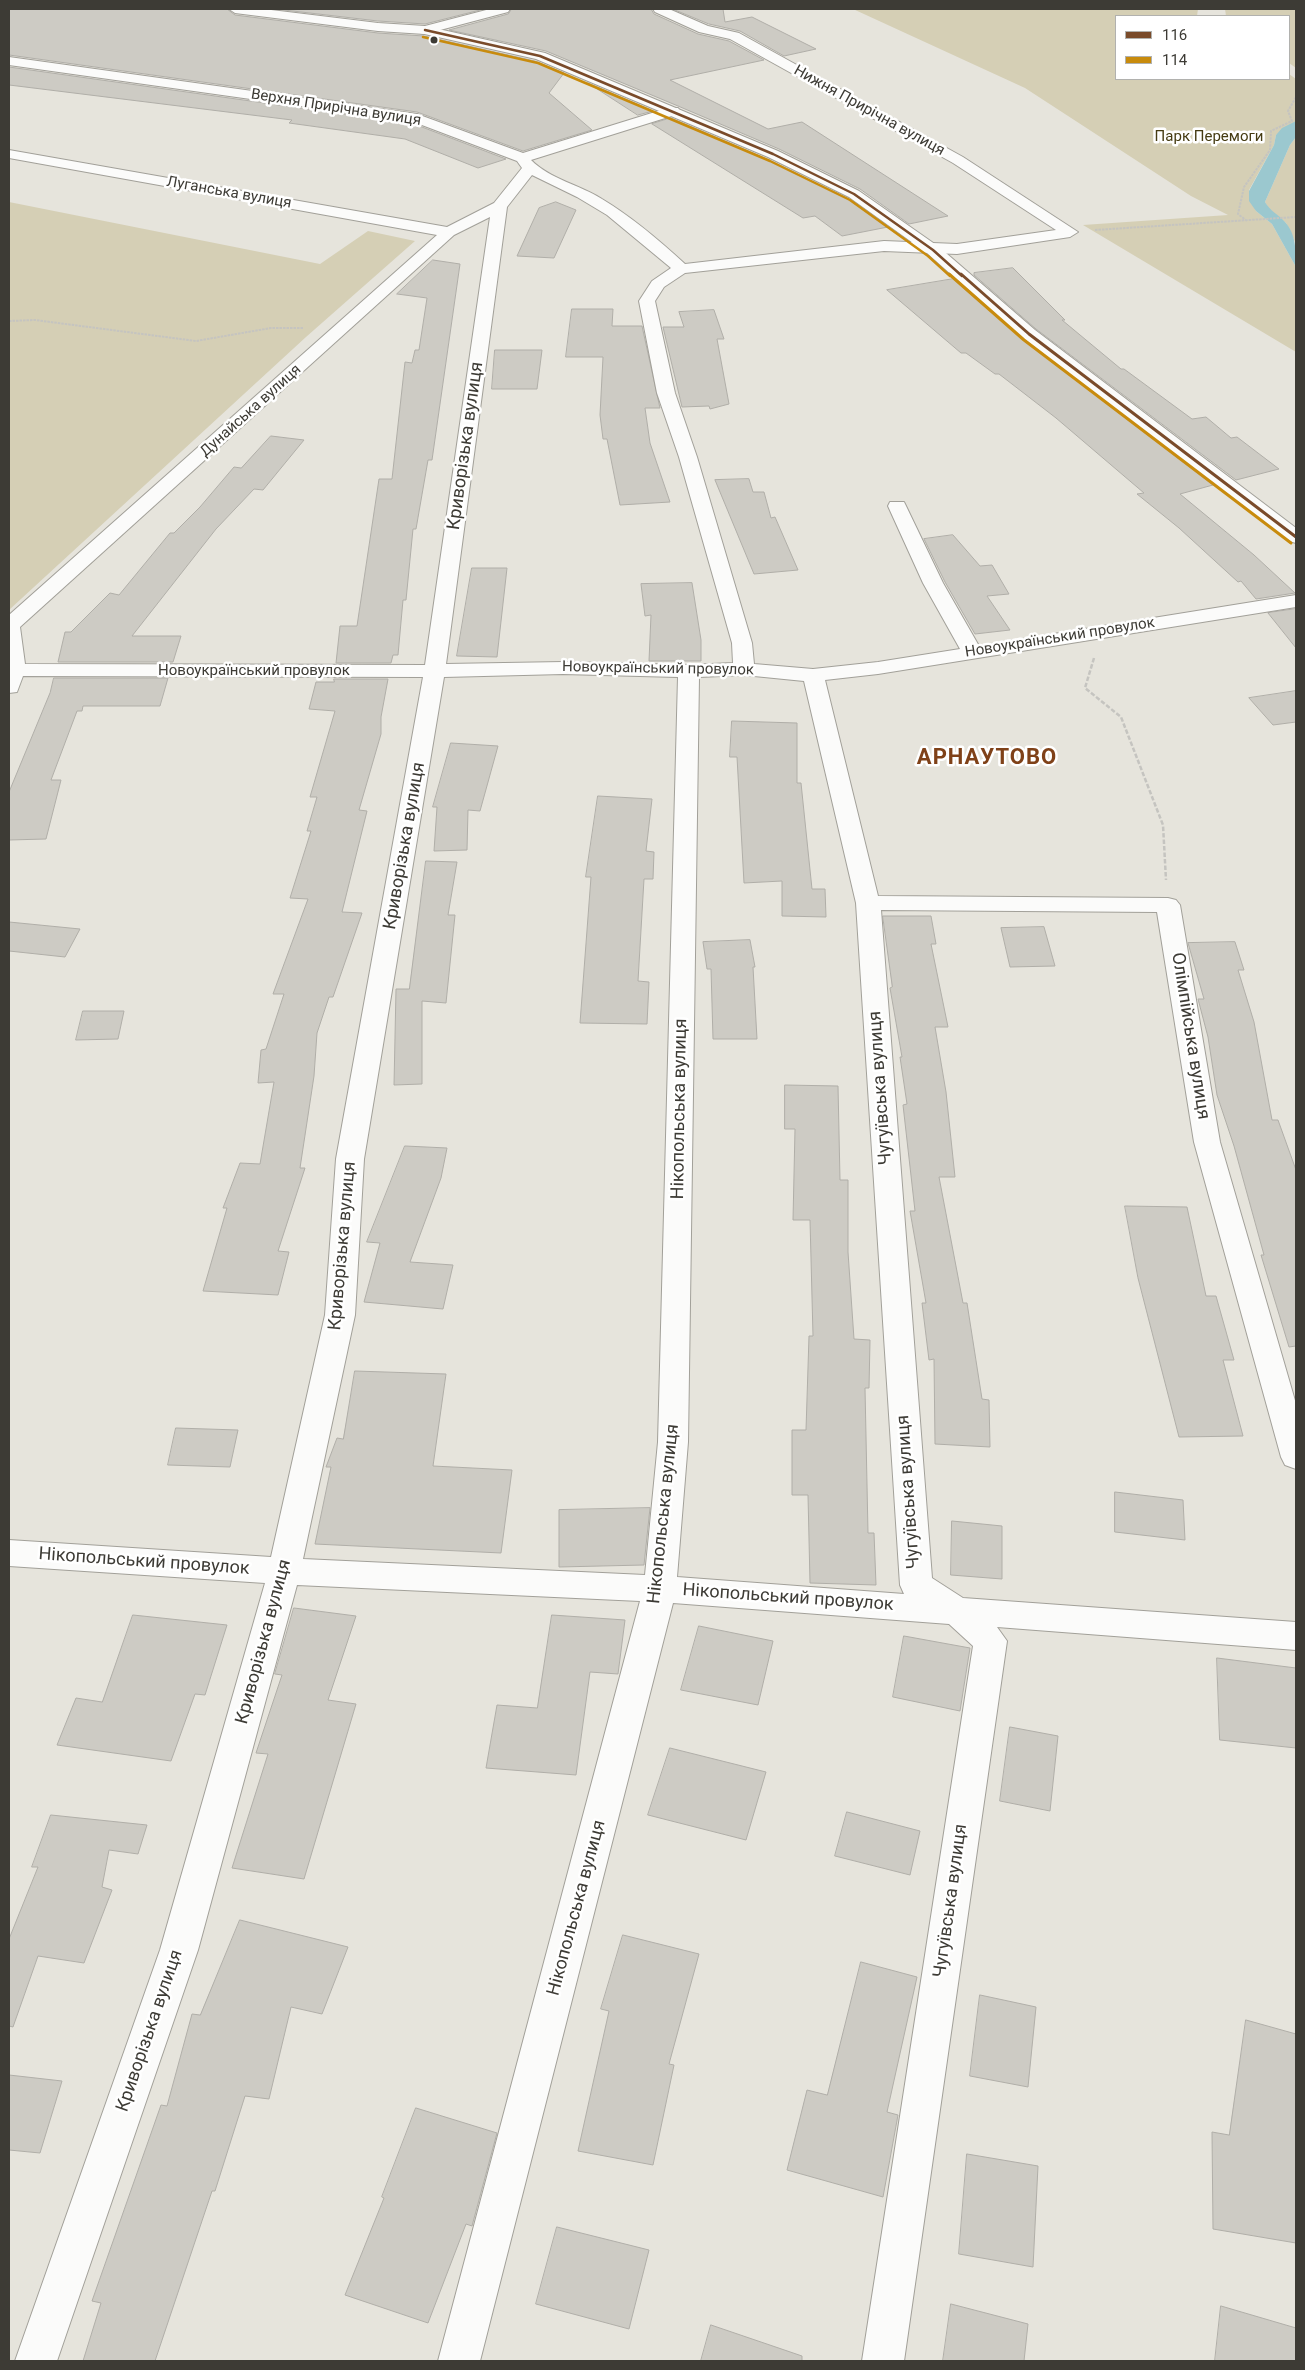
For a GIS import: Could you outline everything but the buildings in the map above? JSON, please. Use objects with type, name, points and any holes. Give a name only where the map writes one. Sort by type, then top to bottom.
[{"type":"street","points":[[236,9],[378,27],[424,30],[540,56],[773,154],[854,194],[933,250],[1029,334],[1271,516],[1296,537]]},
{"type":"street","points":[[424,30],[504,9]]},
{"type":"street","name":"Нижня Прирічна вулиця","points":[[659,9],[704,29],[734,36],[958,160],[1070,232]]},
{"type":"street","name":"Верхня Прирічна вулиця","points":[[9,61],[417,118],[525,163],[586,194],[637,229],[681,269]]},
{"type":"street","points":[[499,206],[525,163],[673,111]]},
{"type":"street","name":"Луганська вулиця","points":[[9,154],[449,232]]},
{"type":"street","name":"Дунайська вулиця","points":[[9,625],[344,328],[449,232],[499,206]]},
{"type":"street","name":"Криворізька вулиця","points":[[36,2361],[179,1950],[284,1571],[340,1315],[350,1159],[435,671],[499,206]]},
{"type":"street","points":[[744,669],[742,643],[688,457],[666,393],[647,301],[658,284],[681,269],[884,246],[933,250],[957,249],[1070,232]]},
{"type":"street","points":[[897,506],[932,583],[973,653]]},
{"type":"street","name":"Новоукраїнський провулок","points":[[12,678],[563,668],[689,671],[744,669],[813,675],[878,668],[1296,600]]},
{"type":"street","points":[[9,625],[12,678]]},
{"type":"street","name":"Нікопольська вулиця","points":[[459,2361],[660,1589],[673,1442],[689,671]]},
{"type":"street","name":"Чугуївська вулиця","points":[[813,675],[868,903],[916,1584],[957,1611],[990,1641],[883,2361]]},
{"type":"street","points":[[868,903],[1168,905]]},
{"type":"street","name":"Олімпійська вулиця","points":[[1168,905],[1207,1142],[1296,1456]]},
{"type":"street","name":"Нікопольський провулок","points":[[9,1553],[284,1571],[660,1589],[1296,1636]]},
{"type":"path","points":[[1248,221],[1238,214],[1244,187],[1270,150],[1271,131],[1292,121],[1288,111],[1296,97]]},
{"type":"path","points":[[1070,232],[1296,217]]},
{"type":"path","points":[[9,321],[35,320],[196,341],[272,328],[344,328]]},
{"type":"path","points":[[1102,631],[1085,688],[1121,717],[1163,825],[1168,905]]},
{"type":"green space","name":"Парк Перемоги","points":[[853,9],[1198,9],[1197,15],[1115,15],[1115,80],[1290,80],[1290,75],[1296,79],[1296,121],[1276,135],[1274,145],[1249,190],[1256,211],[1272,224],[1296,267],[1296,352],[1083,225],[1228,215],[1191,196],[1025,88]]},
{"type":"green space","points":[[1225,9],[1296,9],[1296,68],[1290,64],[1290,15],[1226,15]]},
{"type":"green space","name":"Парк Перемоги","points":[[1296,137],[1296,244],[1286,223],[1269,209],[1265,202],[1290,145]]},
{"type":"green space","points":[[9,202],[320,264],[368,231],[415,241],[306,337],[9,610]]},
{"type":"water","points":[[1296,121],[1296,137],[1290,145],[1265,202],[1289,227],[1293,237],[1296,267],[1272,224],[1256,211],[1249,201],[1249,191],[1274,145],[1276,135],[1282,128]]},
{"type":"transit line","name":"116","points":[[425,30],[540,56],[773,154],[854,194],[933,250],[1029,334],[1296,537]]},
{"type":"transit line","name":"114","points":[[423,37],[538,63],[770,161],[850,200],[928,256],[1024,340],[1291,543]]},
{"type":"district","name":"АРНАУТОВО","points":[[987,758]]}]
